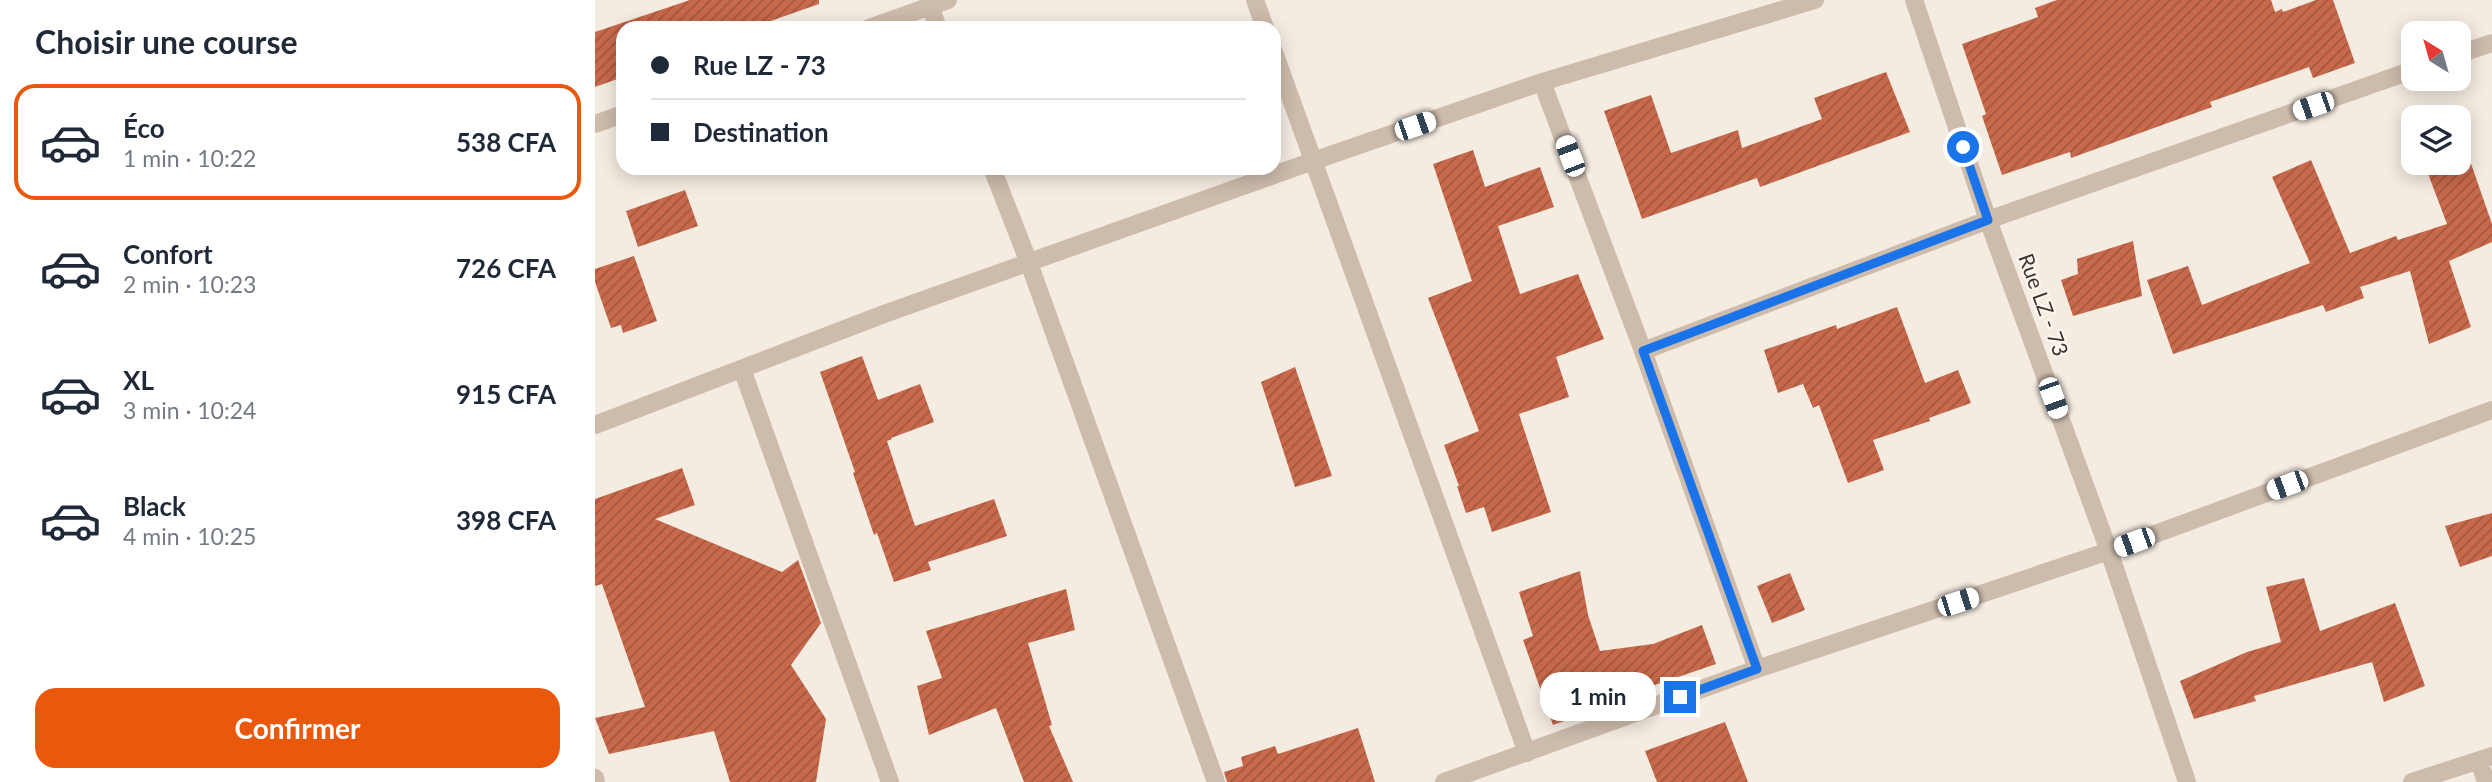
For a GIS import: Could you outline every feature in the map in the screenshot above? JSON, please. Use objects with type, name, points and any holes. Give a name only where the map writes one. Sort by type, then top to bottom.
[{"type":"street","points":[[886,21],[929,3],[948,0]]},
{"type":"street","points":[[1255,0],[1262,21]]},
{"type":"street","points":[[1281,172],[1542,82],[1815,0]]},
{"type":"street","name":"Rue LZ - 73","points":[[1914,0],[1988,220],[2109,551],[2187,782]]},
{"type":"street","points":[[929,3],[935,21]]},
{"type":"street","points":[[2471,50],[2492,43]]},
{"type":"street","points":[[1281,72],[1527,753]]},
{"type":"street","points":[[1643,351],[1988,220],[2401,74]]},
{"type":"street","points":[[1542,82],[1643,351],[1757,669]]},
{"type":"street","points":[[595,124],[616,116]]},
{"type":"street","points":[[995,175],[1216,782]]},
{"type":"street","points":[[595,425],[1274,175]]},
{"type":"street","points":[[742,369],[890,782]]},
{"type":"street","points":[[1444,782],[1757,669],[2109,551],[2492,410]]},
{"type":"street","points":[[2412,782],[2485,758],[2486,782]]},
{"type":"building","points":[[690,0],[819,0],[819,4],[771,21],[628,21]]},
{"type":"building","points":[[2057,0],[2271,0],[2275,12],[2282,9],[2283,12],[2316,0],[2333,0],[2355,63],[2313,78],[2309,67],[2210,102],[2212,107],[2071,158],[2070,152],[2002,175],[1982,116],[1986,114],[1962,44],[2038,17],[2035,8]]},
{"type":"building","points":[[616,25],[616,80],[595,87],[595,32]]},
{"type":"building","points":[[1886,72],[1910,132],[1760,187],[1757,178],[1642,219],[1604,111],[1651,95],[1671,153],[1738,130],[1742,148],[1822,119],[1814,98]]},
{"type":"building","points":[[1473,150],[1485,187],[1540,167],[1554,207],[1498,226],[1520,294],[1578,274],[1604,339],[1556,357],[1569,397],[1519,414],[1551,512],[1492,532],[1484,507],[1466,513],[1444,445],[1479,431],[1428,298],[1472,281],[1433,164]]},
{"type":"building","points":[[2311,160],[2350,253],[2396,236],[2398,240],[2447,224],[2429,175],[2471,175],[2471,164],[2492,224],[2492,242],[2449,261],[2471,327],[2429,344],[2410,271],[2360,287],[2364,298],[2326,312],[2323,305],[2173,354],[2147,280],[2188,266],[2202,305],[2310,263],[2272,177]]},
{"type":"building","points":[[685,190],[698,226],[638,247],[626,211]]},
{"type":"building","points":[[2133,241],[2142,296],[2073,316],[2061,280],[2078,274],[2077,259]]},
{"type":"building","points":[[634,256],[657,321],[623,333],[621,325],[611,328],[595,282],[595,269]]},
{"type":"building","points":[[1897,307],[1925,383],[1958,370],[1971,403],[1929,418],[1930,421],[1873,440],[1884,470],[1848,483],[1819,405],[1813,408],[1803,384],[1778,393],[1764,350],[1836,325],[1837,329]]},
{"type":"building","points":[[862,356],[878,400],[920,384],[934,422],[887,441],[915,526],[994,499],[1007,536],[928,562],[931,570],[894,582],[877,533],[874,535],[820,372]]},
{"type":"building","points":[[1295,367],[1332,476],[1295,487],[1261,382]]},
{"type":"building","points":[[682,468],[695,505],[655,519],[782,572],[798,560],[821,623],[791,665],[826,719],[816,782],[730,782],[714,731],[609,754],[595,718],[645,707],[602,584],[595,586],[595,499]]},
{"type":"building","points":[[2492,513],[2492,556],[2460,567],[2445,526]]},
{"type":"building","points":[[1580,571],[1588,615],[1600,651],[1653,644],[1702,625],[1716,664],[1617,698],[1618,702],[1553,725],[1523,640],[1533,636],[1519,592]]},
{"type":"building","points":[[1790,573],[1805,610],[1772,623],[1757,586]]},
{"type":"building","points":[[2304,578],[2320,631],[2395,603],[2425,686],[2384,702],[2372,662],[2254,696],[2256,701],[2194,719],[2180,681],[2247,652],[2281,642],[2266,587]]},
{"type":"building","points":[[1066,589],[1075,630],[1028,643],[1052,725],[1049,726],[1073,782],[1024,782],[996,708],[929,735],[917,686],[942,678],[926,631]]},
{"type":"building","points":[[1725,722],[1748,782],[1657,782],[1645,751]]},
{"type":"building","points":[[1358,728],[1375,782],[1227,782],[1224,772],[1243,766],[1241,757],[1275,746],[1278,754]]},
{"type":"route","points":[[1680,697],[1757,669],[1643,351],[1988,220],[1963,147]]}]
